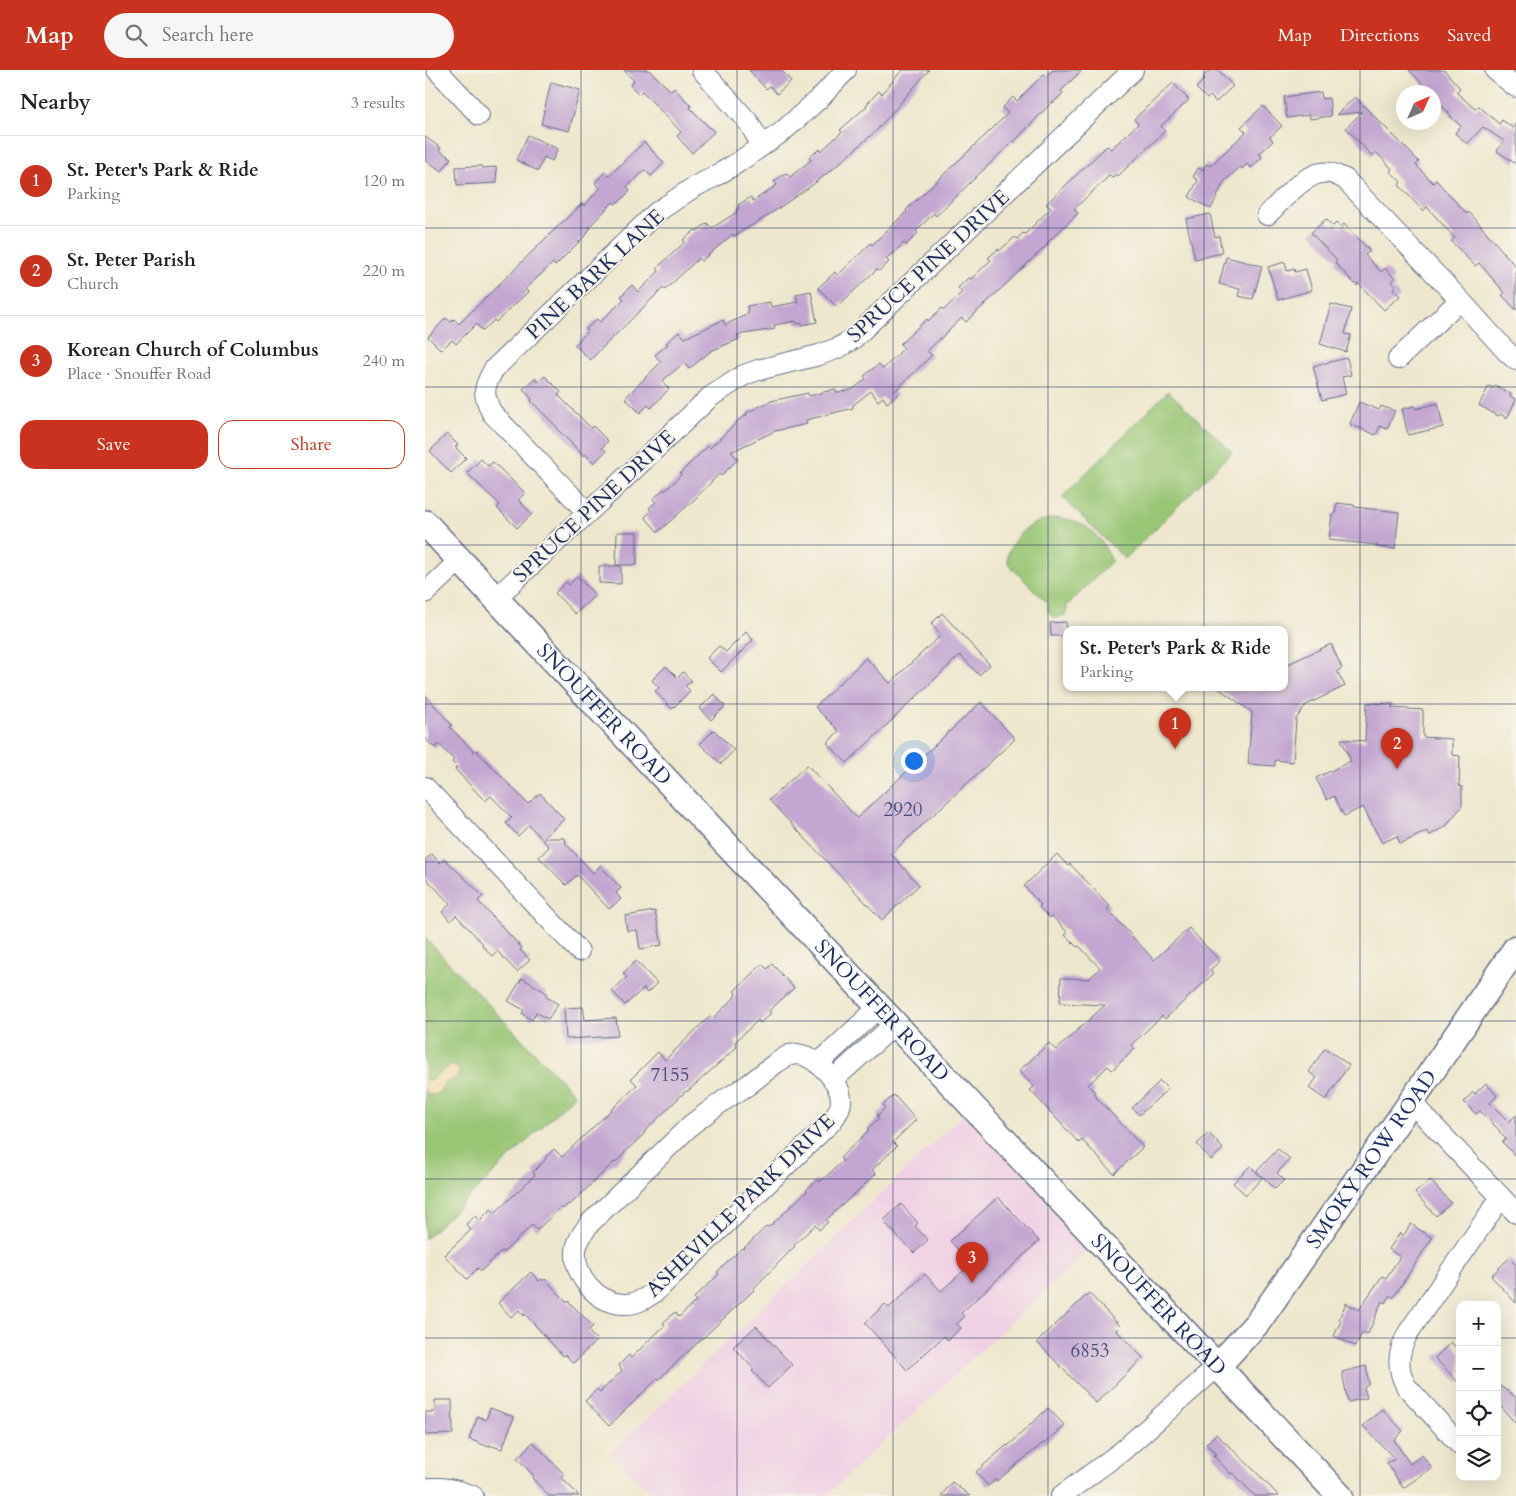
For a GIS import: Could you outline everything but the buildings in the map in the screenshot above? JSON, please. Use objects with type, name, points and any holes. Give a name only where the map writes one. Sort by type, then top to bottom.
[{"type":"main road","name":"SNOUFFER ROAD","points":[[425,523],[571,681],[1341,1496]]},
{"type":"main road","name":"SMOKY ROW ROAD","points":[[1219,1366],[1258,1322],[1516,948]]},
{"type":"street","points":[[437,70],[479,115]]},
{"type":"street","points":[[702,70],[749,123],[762,146]]},
{"type":"street","name":"PINE BARK LANE","points":[[587,512],[492,413],[485,399],[484,390],[494,369],[657,212],[693,187],[714,177],[782,132],[821,97],[846,70]]},
{"type":"street","name":"SPRUCE PINE DRIVE","points":[[496,598],[710,397],[729,383],[758,370],[819,355],[838,348],[853,339],[1133,70]]},
{"type":"street","points":[[1495,70],[1516,87]]},
{"type":"street","points":[[1267,215],[1301,182],[1315,174],[1331,173],[1345,179],[1516,360]]},
{"type":"street","points":[[1398,359],[1460,300]]},
{"type":"street","points":[[425,594],[460,560]]},
{"type":"street","points":[[425,787],[579,951]]},
{"type":"street","points":[[818,1064],[887,1016]]},
{"type":"street","name":"ASHEVILLE PARK DRIVE","points":[[833,1080],[887,1016]]},
{"type":"street","name":"ASHEVILLE PARK DRIVE","points":[[789,1055],[805,1055],[818,1064],[833,1080],[841,1101],[839,1109],[831,1122],[655,1292],[635,1303],[623,1304],[601,1297],[587,1285],[577,1265],[576,1251],[583,1232],[692,1124],[789,1055]]},
{"type":"street","points":[[1411,1102],[1516,1213]]},
{"type":"street","points":[[1456,1441],[1401,1377],[1399,1354],[1408,1333],[1501,1197]]},
{"type":"street","points":[[1061,1496],[1121,1452],[1219,1366]]},
{"type":"street","points":[[425,1489],[455,1490],[473,1496]]},
{"type":"shaded area","points":[[966,1112],[1091,1247],[826,1496],[654,1496],[611,1453]]},
{"type":"green space","points":[[1168,391],[1232,452],[1125,559],[1062,497]]},
{"type":"green space","points":[[1059,518],[1078,522],[1092,531],[1103,544],[1112,561],[1067,606],[1065,615],[1056,618],[1049,612],[1048,604],[1009,565],[1007,558],[1014,542],[1026,529],[1041,521]]},
{"type":"green space","points":[[425,938],[575,1095],[425,1239]]},
{"type":"sand","points":[[452,1065],[460,1071],[455,1079],[444,1083],[437,1094],[431,1095],[425,1092],[425,1080],[433,1079]]},
{"type":"place","name":"St. Peter's Park & Ride","points":[[1175,749]]},
{"type":"place","name":"St. Peter Parish","points":[[1397,769]]},
{"type":"place","name":"Korean Church of Columbus","points":[[972,1283]]}]
